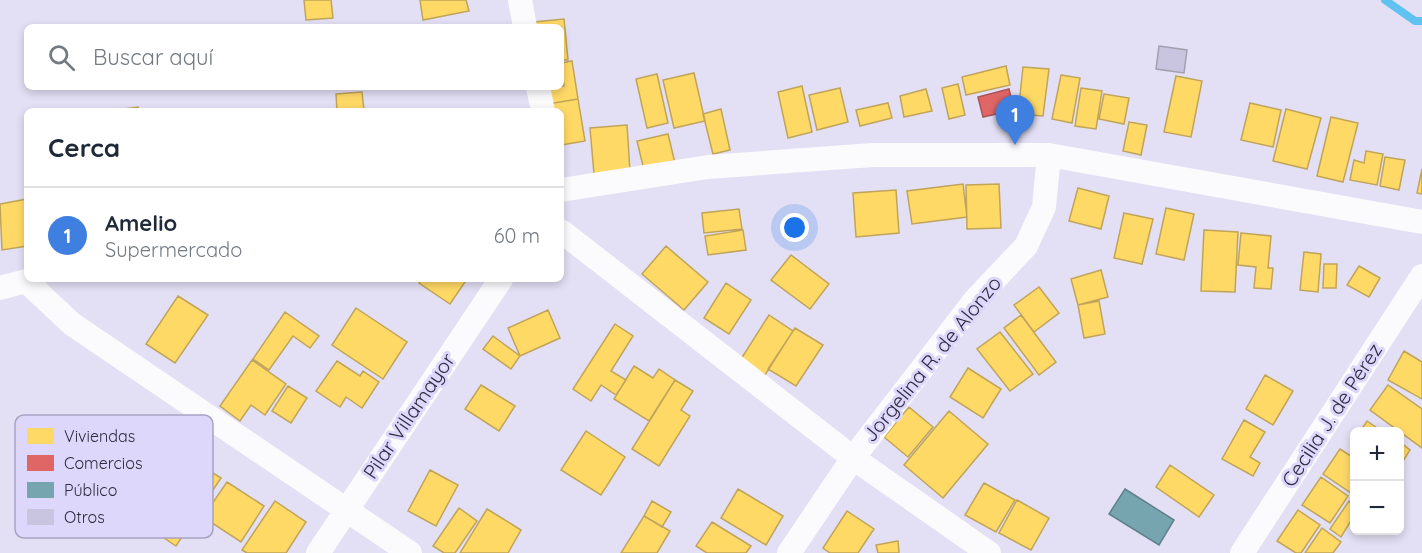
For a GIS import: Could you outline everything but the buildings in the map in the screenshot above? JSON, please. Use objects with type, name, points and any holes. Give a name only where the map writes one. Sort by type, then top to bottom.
[{"type":"street","points":[[520,0],[524,24]]},
{"type":"street","points":[[539,90],[542,108]]},
{"type":"street","points":[[564,189],[708,167],[873,155],[1049,155],[1422,222]]},
{"type":"street","name":"Jorgelina R. de Alonzo","points":[[789,553],[853,458],[975,300],[1026,246],[1044,207],[1049,155]]},
{"type":"street","points":[[564,233],[853,458],[989,553]]},
{"type":"street","name":"Cecilia J. de Pérez","points":[[1242,553],[1422,276]]},
{"type":"street","points":[[0,288],[24,281]]},
{"type":"street","points":[[31,282],[72,324],[206,415]]},
{"type":"street","name":"Pilar Villamayor","points":[[318,553],[499,282]]},
{"type":"street","points":[[213,420],[410,553]]},
{"type":"waterway","points":[[1385,0],[1415,21],[1422,21]]},
{"type":"place","name":"Amelio","points":[[1015,145]]}]
